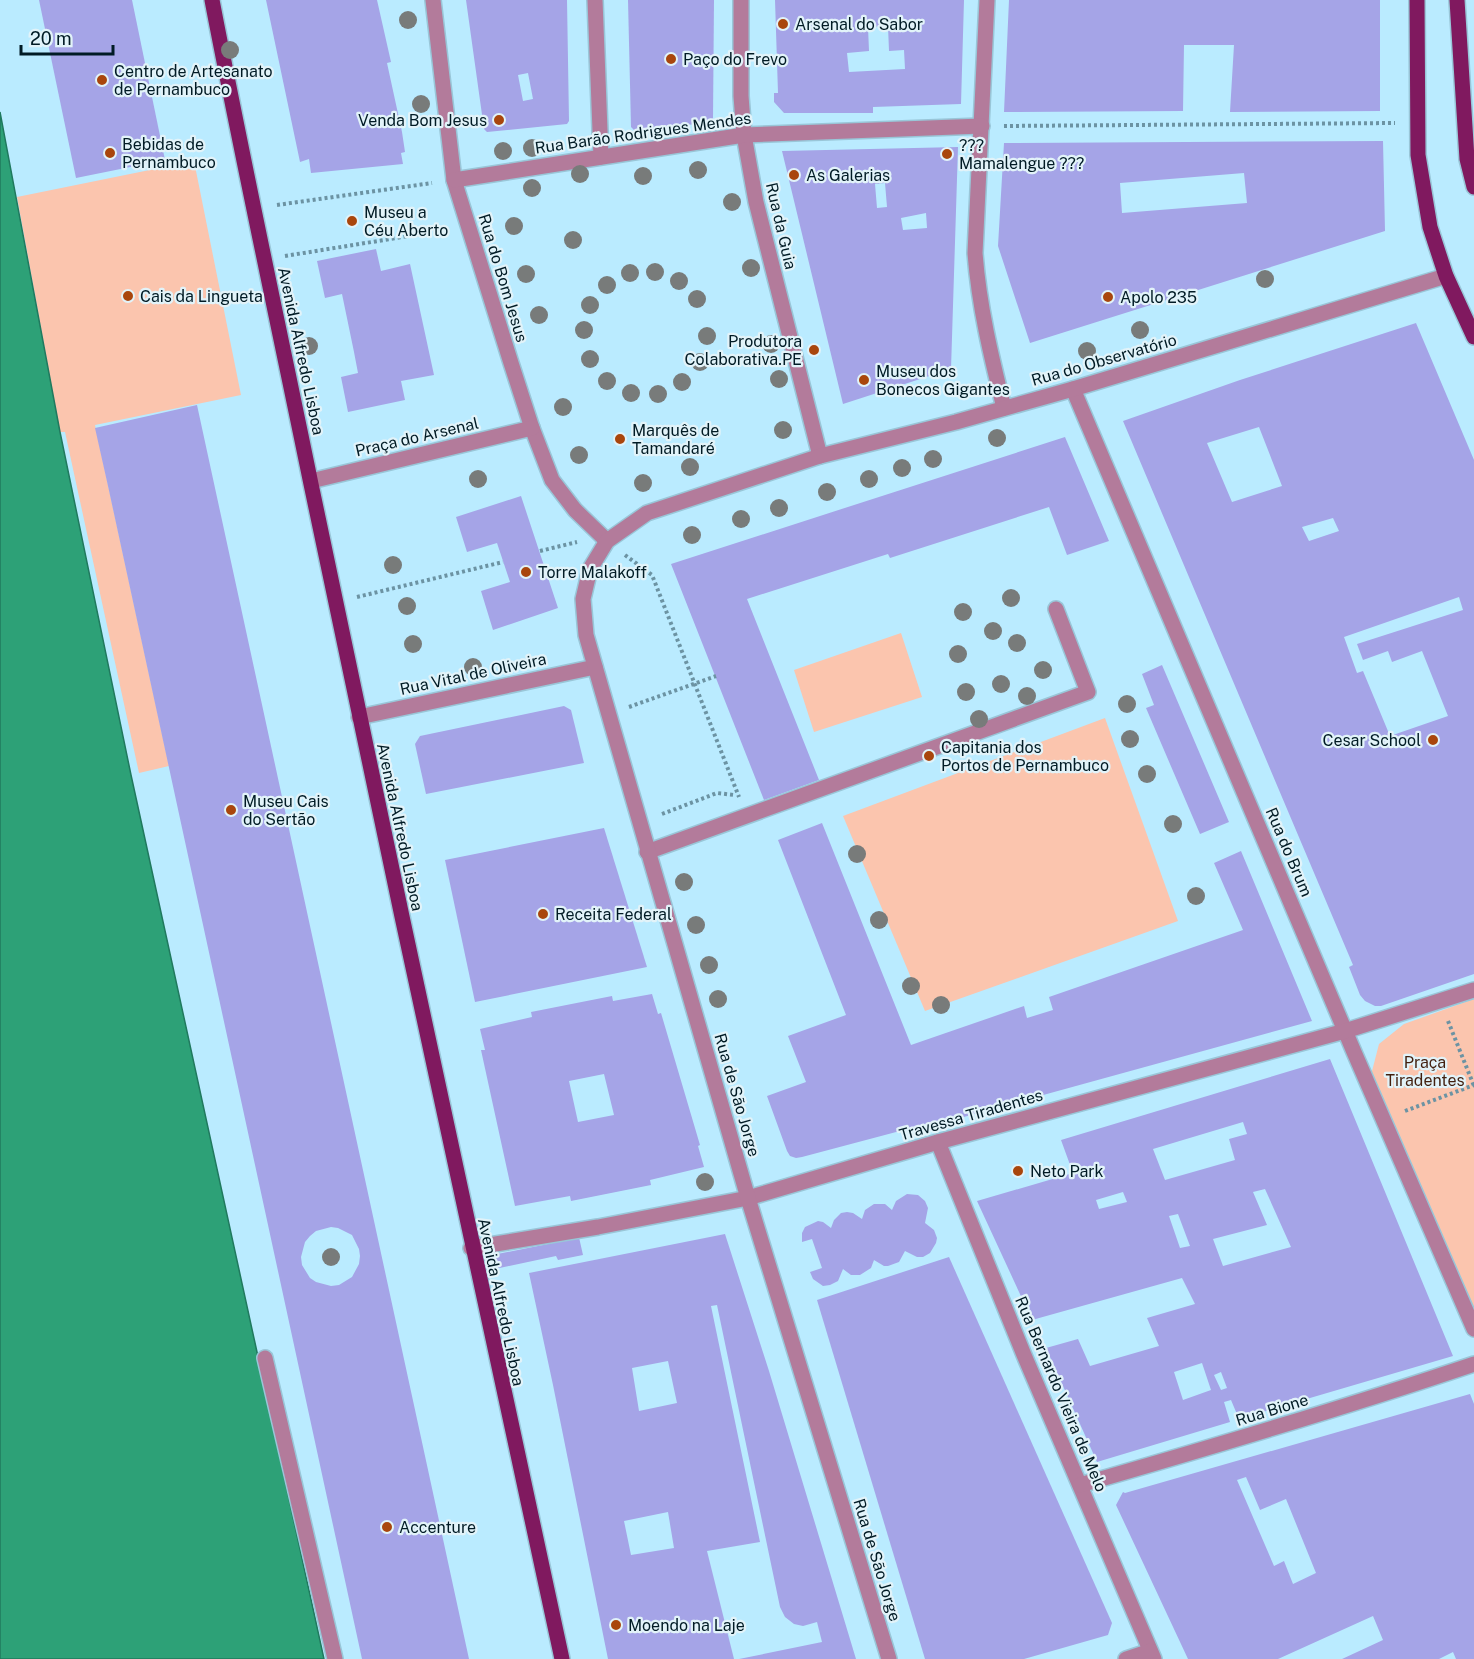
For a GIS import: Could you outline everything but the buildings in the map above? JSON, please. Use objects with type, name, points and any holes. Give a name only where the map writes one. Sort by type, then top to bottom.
[{"type":"main road","name":"Avenida Alfredo Lisboa","points":[[212,0],[263,260],[359,717],[471,1248],[561,1659]]},
{"type":"main road","points":[[1417,0],[1418,154],[1430,227],[1446,276],[1474,337]]},
{"type":"main road","points":[[1457,0],[1467,159],[1474,187]]},
{"type":"street","name":"Rua do Bom Jesus","points":[[433,0],[454,180],[532,428],[552,480],[588,524],[607,541]]},
{"type":"street","points":[[595,0],[601,157]]},
{"type":"street","name":"Rua da Guia","points":[[741,0],[741,96],[744,135],[756,202],[820,456]]},
{"type":"street","points":[[987,0],[975,253],[978,293],[986,336],[1004,408]]},
{"type":"street","name":"Rua Barão Rodrigues Mendes","points":[[454,180],[744,135],[982,126]]},
{"type":"street","name":"Rua do Observatório","points":[[607,541],[647,513],[820,456],[1004,408],[1446,276]]},
{"type":"street","name":"Rua do Brum","points":[[1073,388],[1345,1031],[1474,1329]]},
{"type":"street","name":"Praça do Arsenal","points":[[311,481],[532,428]]},
{"type":"street","name":"Rua de São Jorge","points":[[607,541],[590,569],[583,599],[586,635],[748,1198],[889,1659]]},
{"type":"street","points":[[647,852],[1088,692],[1056,609]]},
{"type":"street","name":"Rua Vital de Oliveira","points":[[359,717],[595,667]]},
{"type":"street","name":"Travessa Tiradentes","points":[[471,1248],[598,1227],[748,1198],[938,1142],[1345,1031],[1474,990]]},
{"type":"street","name":"Rua Bernardo Vieira de Melo","points":[[938,1142],[1024,1355],[1152,1655]]},
{"type":"street","points":[[265,1358],[335,1659]]},
{"type":"street","name":"Rua Bione","points":[[1080,1485],[1316,1416],[1474,1364]]},
{"type":"street","points":[[1126,1659],[1152,1655]]},
{"type":"path","points":[[982,126],[1417,123]]},
{"type":"path","points":[[253,208],[454,180]]},
{"type":"path","points":[[263,260],[468,226]]},
{"type":"path","points":[[540,552],[573,543],[607,541],[652,575],[746,817]]},
{"type":"path","points":[[336,603],[503,562]]},
{"type":"path","points":[[608,714],[716,676]]},
{"type":"path","points":[[676,809],[717,793],[738,795],[748,791]]},
{"type":"path","points":[[1400,1113],[1474,1085],[1448,1020]]},
{"type":"green space","name":"Cais da Lingueta","points":[[194,161],[241,395],[95,425],[169,766],[139,773],[65,432],[60,432],[17,197]]},
{"type":"green space","points":[[901,633],[922,697],[814,732],[794,670]]},
{"type":"green space","points":[[1105,718],[1178,921],[925,1011],[843,816]]},
{"type":"green space","name":"Praça Tiradentes","points":[[1474,999],[1474,1319],[1371,1075],[1379,1044],[1404,1024]]},
{"type":"shaded area","points":[[0,112],[60,432],[131,775],[324,1659],[0,1659]]},
{"type":"place","name":"Arsenal do Sabor","points":[[783,24]]},
{"type":"place","name":"Paço do Frevo","points":[[671,59]]},
{"type":"place","name":"Centro de Artesanato de Pernambuco","points":[[102,80]]},
{"type":"place","name":"Venda Bom Jesus","points":[[499,120]]},
{"type":"place","name":"Bebidas de Pernambuco","points":[[110,153]]},
{"type":"place","name":"??? Mamalengue ???","points":[[947,154]]},
{"type":"place","name":"As Galerias","points":[[794,175]]},
{"type":"place","name":"Museu a Céu Aberto","points":[[352,221]]},
{"type":"place","name":"Cais da Lingueta","points":[[128,296]]},
{"type":"place","name":"Apolo 235","points":[[1108,297]]},
{"type":"place","name":"Produtora Colaborativa.PE","points":[[814,350]]},
{"type":"place","name":"Museu dos Bonecos Gigantes","points":[[864,380]]},
{"type":"place","name":"Marquês de Tamandaré","points":[[620,439]]},
{"type":"place","name":"Torre Malakoff","points":[[526,572]]},
{"type":"place","name":"Cesar School","points":[[1433,740]]},
{"type":"place","name":"Capitania dos Portos de Pernambuco","points":[[929,756]]},
{"type":"place","name":"Museu Cais do Sertão","points":[[231,810]]},
{"type":"place","name":"Receita Federal","points":[[543,914]]},
{"type":"place","name":"Neto Park","points":[[1018,1171]]},
{"type":"place","name":"Accenture","points":[[387,1527]]},
{"type":"place","name":"Moendo na Laje","points":[[616,1625]]}]
